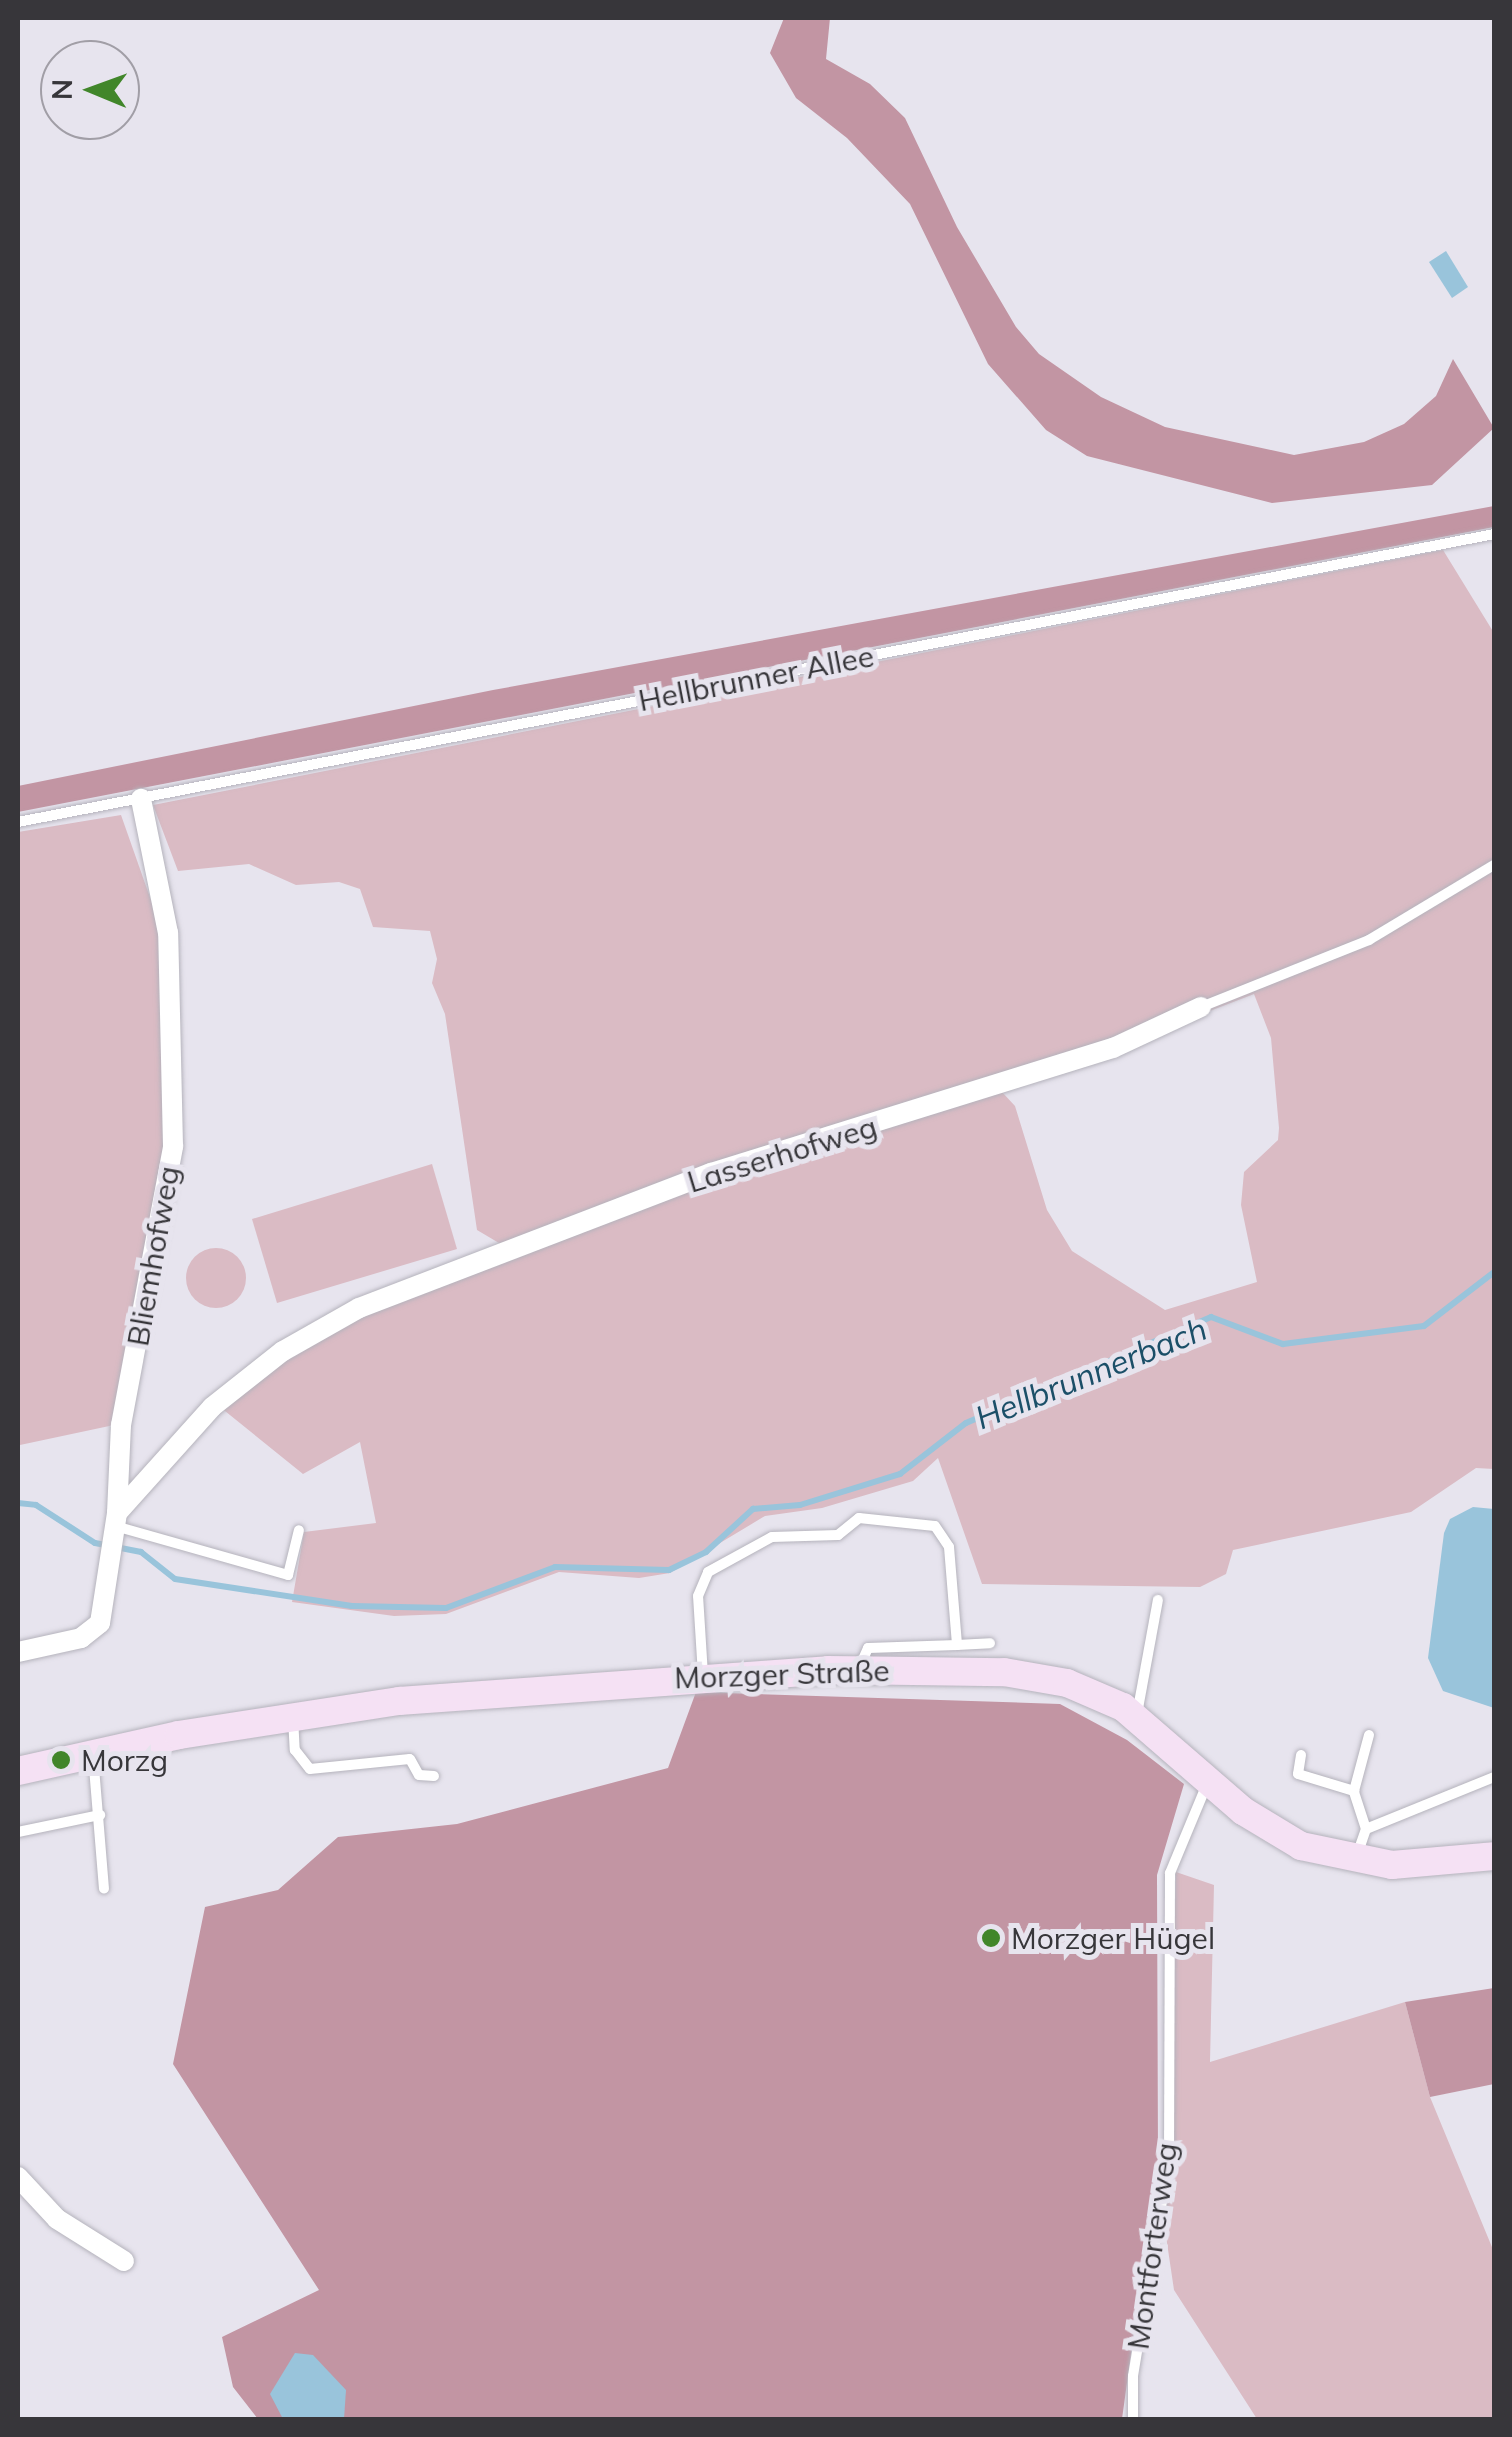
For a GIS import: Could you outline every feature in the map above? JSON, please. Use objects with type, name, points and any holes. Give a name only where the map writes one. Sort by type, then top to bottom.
[{"type":"street","name":"Bliemhofweg","points":[[18,1652],[81,1638],[100,1623],[121,1425],[173,1146],[168,933],[142,799]]},
{"type":"street","name":"Lasserhofweg","points":[[112,1532],[212,1407],[283,1351],[359,1308],[711,1173],[1113,1048],[1201,1007]]},
{"type":"street","name":"Morzger Straße","points":[[18,1771],[93,1752],[293,1716],[703,1676],[858,1670],[1040,1676],[1137,1716],[1285,1840],[1356,1861],[1443,1865],[1494,1856]]},
{"type":"street","points":[[18,2178],[56,2219],[124,2261]]},
{"type":"lane","name":"Hellbrunner Allee","points":[[18,822],[1494,534]]},
{"type":"lane","name":"Lasserhofweg","points":[[1201,1007],[1368,940],[1494,866]]},
{"type":"lane","points":[[703,1676],[698,1596],[708,1572],[772,1537],[838,1535],[860,1518],[923,1520],[943,1535],[952,1566],[957,1645]]},
{"type":"lane","points":[[112,1532],[288,1575],[299,1530]]},
{"type":"lane","points":[[1137,1716],[1158,1600]]},
{"type":"lane","points":[[858,1670],[868,1648],[990,1643]]},
{"type":"lane","points":[[293,1716],[295,1750],[310,1769],[410,1759],[419,1775],[434,1776]]},
{"type":"lane","points":[[1356,1861],[1366,1829],[1354,1791],[1369,1735]]},
{"type":"lane","points":[[93,1752],[104,1888]]},
{"type":"lane","points":[[1300,1755],[1298,1774],[1354,1791]]},
{"type":"lane","points":[[1366,1829],[1494,1776]]},
{"type":"lane","name":"Montforterweg","points":[[1133,2420],[1133,2376],[1169,2158],[1170,1873],[1209,1779]]},
{"type":"lane","points":[[18,1832],[100,1815]]},
{"type":"shaded area","points":[[784,18],[830,18],[826,59],[870,84],[905,118],[957,227],[1016,327],[1039,354],[1101,397],[1165,427],[1294,455],[1364,442],[1404,424],[1436,396],[1453,359],[1494,428],[1432,485],[1272,503],[1087,456],[1046,430],[988,364],[910,204],[847,138],[796,98],[770,53]]},
{"type":"shaded area","points":[[1494,506],[1494,527],[18,812],[18,786],[493,690]]},
{"type":"shaded area","points":[[1443,550],[1494,633],[1494,1469],[1476,1468],[1411,1512],[1233,1550],[1226,1574],[1200,1587],[982,1584],[938,1458],[913,1481],[822,1508],[765,1516],[670,1573],[639,1578],[559,1572],[446,1614],[394,1616],[292,1602],[304,1532],[376,1523],[360,1442],[303,1474],[220,1407],[337,1322],[504,1258],[499,1243],[477,1230],[445,1014],[432,983],[437,959],[430,931],[373,927],[360,889],[339,882],[296,885],[249,864],[178,871],[153,805]],"holes":[[[1254,994],[1271,1038],[1278,1140],[1244,1172],[1241,1205],[1257,1282],[1165,1310],[1072,1251],[1047,1210],[1015,1106],[1001,1091]]]},
{"type":"shaded area","points":[[121,815],[159,923],[164,1160],[114,1425],[20,1445],[18,1462],[18,832]]},
{"type":"shaded area","points":[[432,1164],[457,1249],[277,1303],[252,1219]]},
{"type":"shaded area","points":[[216,1248],[237,1257],[246,1278],[237,1299],[216,1308],[195,1299],[186,1278],[195,1257]]},
{"type":"shaded area","points":[[696,1692],[1060,1704],[1127,1740],[1184,1784],[1157,1875],[1158,2158],[1122,2419],[258,2419],[233,2387],[222,2337],[319,2290],[173,2064],[205,1907],[278,1890],[338,1837],[457,1824],[668,1768]]},
{"type":"shaded area","points":[[1176,1872],[1214,1885],[1210,2062],[1405,2002],[1430,2097],[1494,2252],[1494,2419],[1257,2419],[1174,2290],[1166,2236]]},
{"type":"shaded area","points":[[1494,1988],[1494,2084],[1430,2097],[1405,2002]]},
{"type":"water","points":[[1446,251],[1468,287],[1452,298],[1429,262]]},
{"type":"water","points":[[1473,1507],[1494,1509],[1494,1708],[1443,1691],[1428,1658],[1444,1533],[1450,1519]]},
{"type":"water","points":[[295,2353],[313,2355],[346,2390],[344,2419],[283,2419],[270,2394]]},
{"type":"waterway","name":"Hellbrunnerbach","points":[[18,1503],[36,1505],[95,1543],[141,1552],[175,1579],[352,1606],[446,1608],[555,1567],[669,1570],[706,1552],[753,1509],[800,1505],[900,1474],[966,1423],[1211,1317],[1283,1344],[1424,1326],[1494,1272]]},
{"type":"place","name":"Morzg","points":[[61,1760]]},
{"type":"place","name":"Morzger Hügel","points":[[991,1938]]}]
